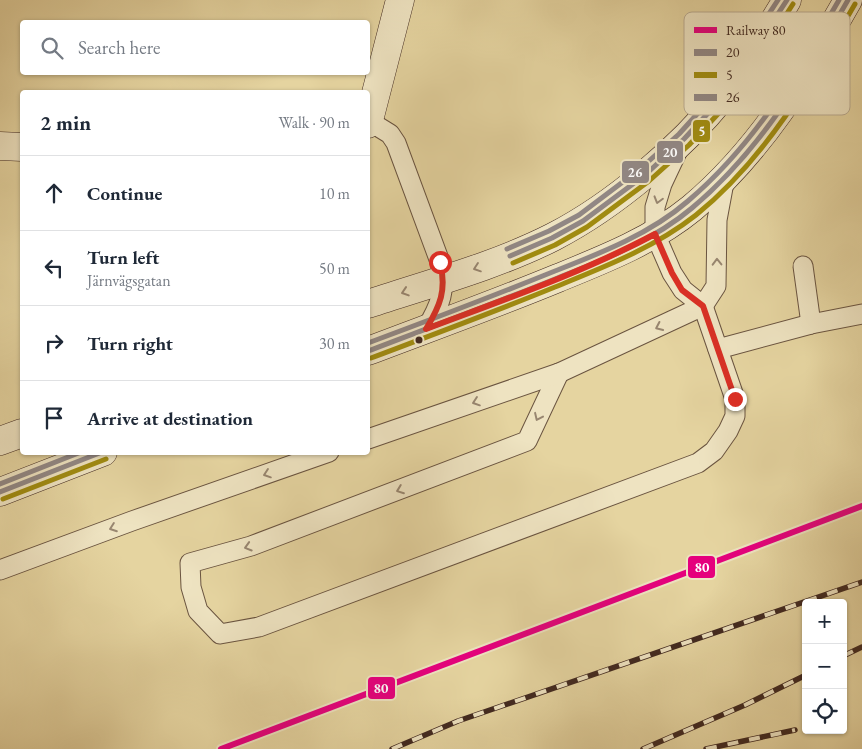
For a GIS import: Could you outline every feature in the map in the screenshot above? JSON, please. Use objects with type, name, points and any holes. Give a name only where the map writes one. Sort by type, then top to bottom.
[{"type":"main road","points":[[370,114],[400,0]]},
{"type":"main road","points":[[780,12],[787,0]]},
{"type":"main road","points":[[841,12],[848,0]]},
{"type":"main road","points":[[370,303],[510,256],[552,238],[583,221],[644,175],[684,139],[706,115]]},
{"type":"main road","points":[[370,350],[576,271],[655,234],[691,208],[725,177],[778,115]]},
{"type":"main road","points":[[0,146],[20,147]]},
{"type":"main road","points":[[0,441],[20,434]]},
{"type":"main road","points":[[0,492],[95,455]]},
{"type":"lane","points":[[370,123],[390,134],[396,143],[436,248],[443,279],[443,292],[440,303],[426,329]]},
{"type":"lane","points":[[559,373],[527,441],[251,546],[190,563],[191,587],[198,611],[220,634],[259,627],[698,463],[714,451],[728,431],[735,416],[735,399],[703,306],[682,290],[672,273],[655,234],[655,207],[662,184],[684,139]]},
{"type":"lane","points":[[370,438],[559,373],[703,306],[716,286],[718,220],[725,177]]},
{"type":"lane","points":[[803,266],[811,324]]},
{"type":"lane","points":[[718,349],[811,324],[862,314]]},
{"type":"lane","points":[[0,570],[132,521],[320,455]]},
{"type":"railway","points":[[392,749],[458,721],[862,582]]},
{"type":"railway","points":[[847,654],[862,647]]},
{"type":"railway","points":[[643,749],[745,705],[802,677]]},
{"type":"railway","points":[[706,749],[795,730]]},
{"type":"rail line","name":"80","points":[[221,749],[862,506]]},
{"type":"transit line","name":"26","points":[[770,12],[778,0]]},
{"type":"transit line","name":"20","points":[[779,12],[787,0]]},
{"type":"transit line","name":"26","points":[[832,12],[839,0]]},
{"type":"transit line","name":"20","points":[[841,12],[848,0]]},
{"type":"transit line","name":"5","points":[[788,12],[793,4]]},
{"type":"transit line","name":"5","points":[[850,12],[855,4]]},
{"type":"transit line","name":"26","points":[[507,249],[549,231],[579,215],[640,169],[679,134],[696,115]]},
{"type":"transit line","name":"20","points":[[510,256],[552,238],[583,221],[645,175],[684,139],[706,115]]},
{"type":"transit line","name":"5","points":[[513,263],[555,245],[587,227],[649,181],[689,145],[717,115]]},
{"type":"transit line","name":"26","points":[[370,342],[590,257],[641,233],[673,213],[711,180],[733,157],[766,115]]},
{"type":"transit line","name":"20","points":[[370,350],[591,265],[644,240],[677,220],[716,186],[739,162],[776,115]]},
{"type":"transit line","name":"5","points":[[371,358],[509,305],[610,264],[646,247],[680,227],[721,193],[765,144],[786,115]]},
{"type":"transit line","name":"26","points":[[0,484],[73,455]]},
{"type":"transit line","name":"20","points":[[0,492],[94,455]]},
{"type":"transit line","name":"5","points":[[3,499],[106,459]]},
{"type":"route","points":[[440,262],[443,292],[440,303],[426,329],[567,274],[620,252],[655,234],[672,273],[682,290],[703,306],[735,399]]}]
